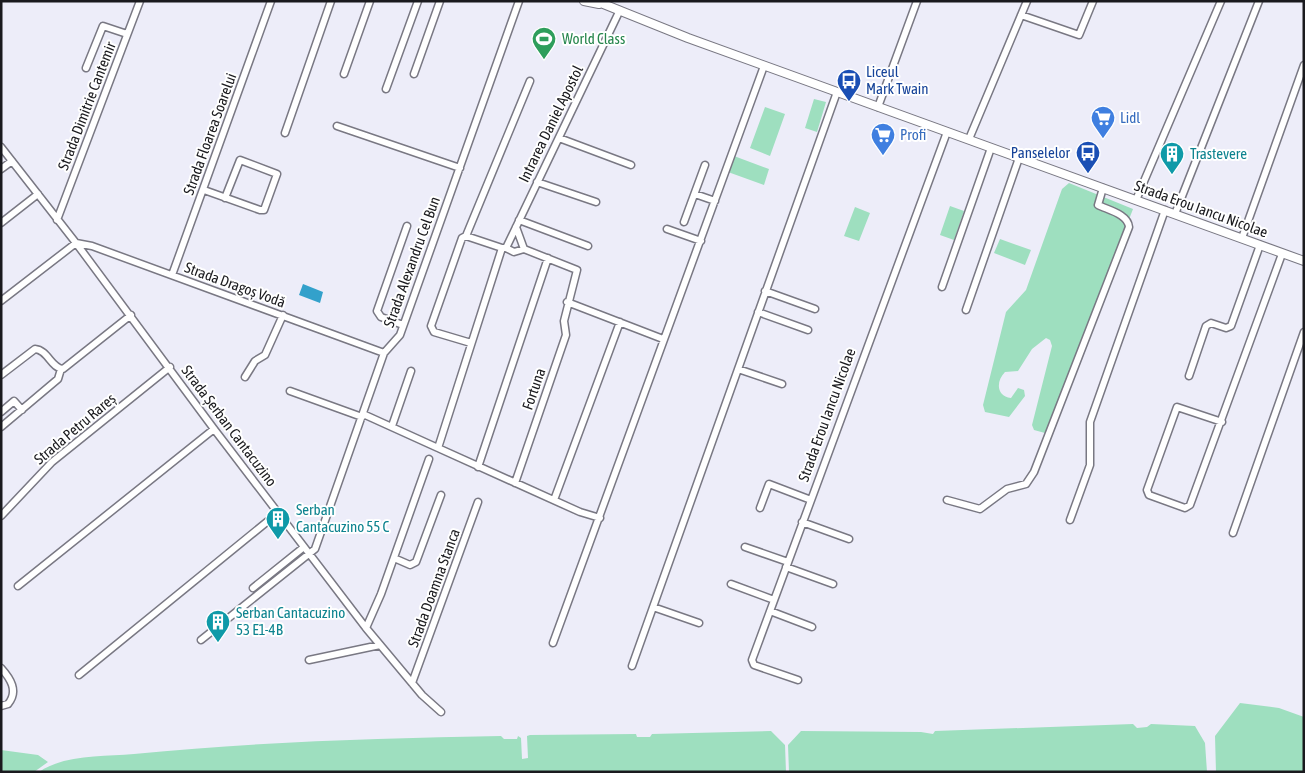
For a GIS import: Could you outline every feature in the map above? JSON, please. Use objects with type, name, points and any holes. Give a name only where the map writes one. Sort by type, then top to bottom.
[{"type":"street","name":"Strada Dimitrie Cantemir","points":[[57,220],[140,1]]},
{"type":"street","name":"Strada Floarea Soarelui","points":[[172,275],[271,1]]},
{"type":"street","points":[[284,133],[331,1]]},
{"type":"street","points":[[344,74],[370,1]]},
{"type":"street","points":[[386,89],[418,1]]},
{"type":"street","points":[[414,74],[440,1]]},
{"type":"street","name":"Strada Alexandru Cel Bun","points":[[310,553],[315,549],[384,353],[400,335],[519,1]]},
{"type":"street","name":"Strada Erou Iancu Nicolae","points":[[584,1],[598,3],[764,66],[1304,261]]},
{"type":"street","points":[[878,107],[917,1]]},
{"type":"street","points":[[969,139],[1026,1]]},
{"type":"street","points":[[1021,15],[1078,35],[1094,1]]},
{"type":"street","points":[[1136,200],[1221,1]]},
{"type":"street","points":[[1175,214],[1259,1]]},
{"type":"street","name":"Intrarea Daniel Apostol","points":[[438,448],[470,343],[504,248],[538,182],[619,12]]},
{"type":"street","points":[[86,68],[103,26],[128,34]]},
{"type":"street","points":[[553,643],[764,66]]},
{"type":"street","points":[[1242,238],[1304,66]]},
{"type":"street","points":[[470,343],[434,332],[431,326],[462,238],[466,236],[530,81]]},
{"type":"street","points":[[632,666],[837,92]]},
{"type":"street","points":[[337,126],[460,168]]},
{"type":"street","name":"Strada Erou Iancu Nicolae","points":[[798,680],[753,663],[802,522],[947,132]]},
{"type":"street","points":[[558,138],[631,165]]},
{"type":"street","name":"Strada Șerban Cantacuzino","points":[[1,147],[170,367],[211,431],[278,512],[366,628],[430,704],[441,712]]},
{"type":"street","points":[[942,287],[992,148]]},
{"type":"street","points":[[966,310],[1019,158]]},
{"type":"street","points":[[204,190],[225,198],[264,210],[277,174],[240,160],[225,198]]},
{"type":"street","points":[[1,169],[12,161]]},
{"type":"street","points":[[684,222],[705,165]]},
{"type":"street","points":[[538,182],[596,202]]},
{"type":"street","points":[[947,500],[980,509],[1007,490],[1026,484],[1034,472],[1129,227],[1127,220],[1122,216],[1098,205],[1103,188]]},
{"type":"street","points":[[1,223],[38,194]]},
{"type":"street","points":[[694,194],[715,201]]},
{"type":"street","points":[[1070,520],[1090,465],[1090,422],[1165,210]]},
{"type":"street","points":[[518,223],[588,246]]},
{"type":"street","points":[[518,223],[524,250]]},
{"type":"street","points":[[403,325],[381,317],[377,311],[407,226]]},
{"type":"street","points":[[667,229],[701,241]]},
{"type":"street","points":[[466,236],[514,252],[524,250],[548,258],[478,467]]},
{"type":"street","points":[[1,301],[76,243]]},
{"type":"street","name":"Strada Dragoș Vodă","points":[[76,243],[92,246],[384,353]]},
{"type":"street","points":[[1189,376],[1206,326],[1211,323],[1226,328],[1231,326],[1260,245]]},
{"type":"street","points":[[1222,422],[1177,408],[1147,490],[1149,495],[1188,507],[1222,422],[1282,254]]},
{"type":"street","name":"Fortuna","points":[[515,483],[566,335],[564,321],[567,302],[577,270],[548,258]]},
{"type":"street","points":[[766,291],[815,308]]},
{"type":"street","points":[[567,302],[663,338]]},
{"type":"street","points":[[758,312],[808,330]]},
{"type":"street","points":[[245,377],[255,361],[265,355],[283,315]]},
{"type":"street","points":[[1,427],[58,379],[61,369],[131,316]]},
{"type":"street","points":[[554,500],[620,322]]},
{"type":"street","points":[[1233,533],[1304,332]]},
{"type":"street","points":[[1,375],[35,349],[42,351],[61,369]]},
{"type":"street","name":"Strada Petru Rareș","points":[[1,516],[52,462],[170,367]]},
{"type":"street","points":[[738,368],[782,384]]},
{"type":"street","points":[[392,426],[411,371]]},
{"type":"street","points":[[290,390],[392,426],[478,467],[600,518]]},
{"type":"street","points":[[1,412],[14,401],[22,410]]},
{"type":"street","points":[[18,586],[211,431]]},
{"type":"street","points":[[366,628],[394,558],[428,459]]},
{"type":"street","points":[[760,508],[769,484],[811,500]]},
{"type":"street","points":[[394,558],[410,565],[416,562],[441,495]]},
{"type":"street","name":"Strada Doamna Stanca","points":[[412,683],[478,502]]},
{"type":"street","points":[[79,675],[278,512]]},
{"type":"street","points":[[802,522],[849,539]]},
{"type":"street","points":[[253,588],[304,546]]},
{"type":"street","points":[[745,547],[833,584]]},
{"type":"street","points":[[201,640],[310,553]]},
{"type":"street","points":[[731,584],[774,600]]},
{"type":"street","points":[[652,607],[699,623]]},
{"type":"street","points":[[770,611],[812,627]]},
{"type":"street","points":[[309,660],[380,645]]},
{"type":"street","points":[[1,668],[10,676],[13,695],[8,704],[1,706]]},
{"type":"green space","points":[[814,99],[826,102],[817,132],[805,128]]},
{"type":"green space","points":[[765,107],[785,114],[770,156],[750,148]]},
{"type":"green space","points":[[734,156],[769,169],[764,185],[728,172]]},
{"type":"green space","points":[[1069,183],[1133,209],[1045,433],[1034,430],[1032,425],[1052,346],[1050,340],[1046,338],[1032,349],[1018,371],[1005,372],[1000,380],[1000,391],[1006,397],[1011,398],[1018,388],[1024,390],[1025,396],[1009,417],[985,412],[983,405],[1006,312],[1026,290],[1062,189]]},
{"type":"green space","points":[[950,206],[964,211],[954,240],[940,235]]},
{"type":"green space","points":[[855,207],[870,213],[859,241],[844,236]]},
{"type":"green space","points":[[1000,239],[1031,250],[1025,265],[994,253]]},
{"type":"green space","points":[[1240,703],[1279,708],[1304,717],[1304,772],[1216,772],[1215,736]]},
{"type":"green space","points":[[1133,724],[1137,728],[1147,727],[1151,724],[1195,726],[1205,743],[1207,772],[789,772],[788,745],[801,731],[921,732],[933,734],[935,731]]},
{"type":"green space","points":[[771,731],[785,745],[786,772],[39,772],[60,762],[85,757],[226,746],[363,739],[501,736],[504,739],[517,739],[518,736],[521,738],[522,759],[528,758],[527,736],[530,735],[636,734],[637,737],[650,737],[652,734]]},
{"type":"green space","points":[[1,750],[38,755],[48,762],[34,772],[1,772]]},
{"type":"water","points":[[303,284],[323,292],[320,303],[299,295]]},
{"type":"place","name":"World Class","points":[[544,60]]},
{"type":"place","name":"Liceul Mark Twain","points":[[849,102]]},
{"type":"place","name":"Lidl","points":[[1103,139]]},
{"type":"place","name":"Profi","points":[[883,156]]},
{"type":"place","name":"Panselelor","points":[[1088,174]]},
{"type":"place","name":"Trastevere","points":[[1172,175]]},
{"type":"place","name":"Serban Cantacuzino 55 C","points":[[278,540]]},
{"type":"place","name":"Serban Cantacuzino 53 E1-4B","points":[[218,643]]}]
